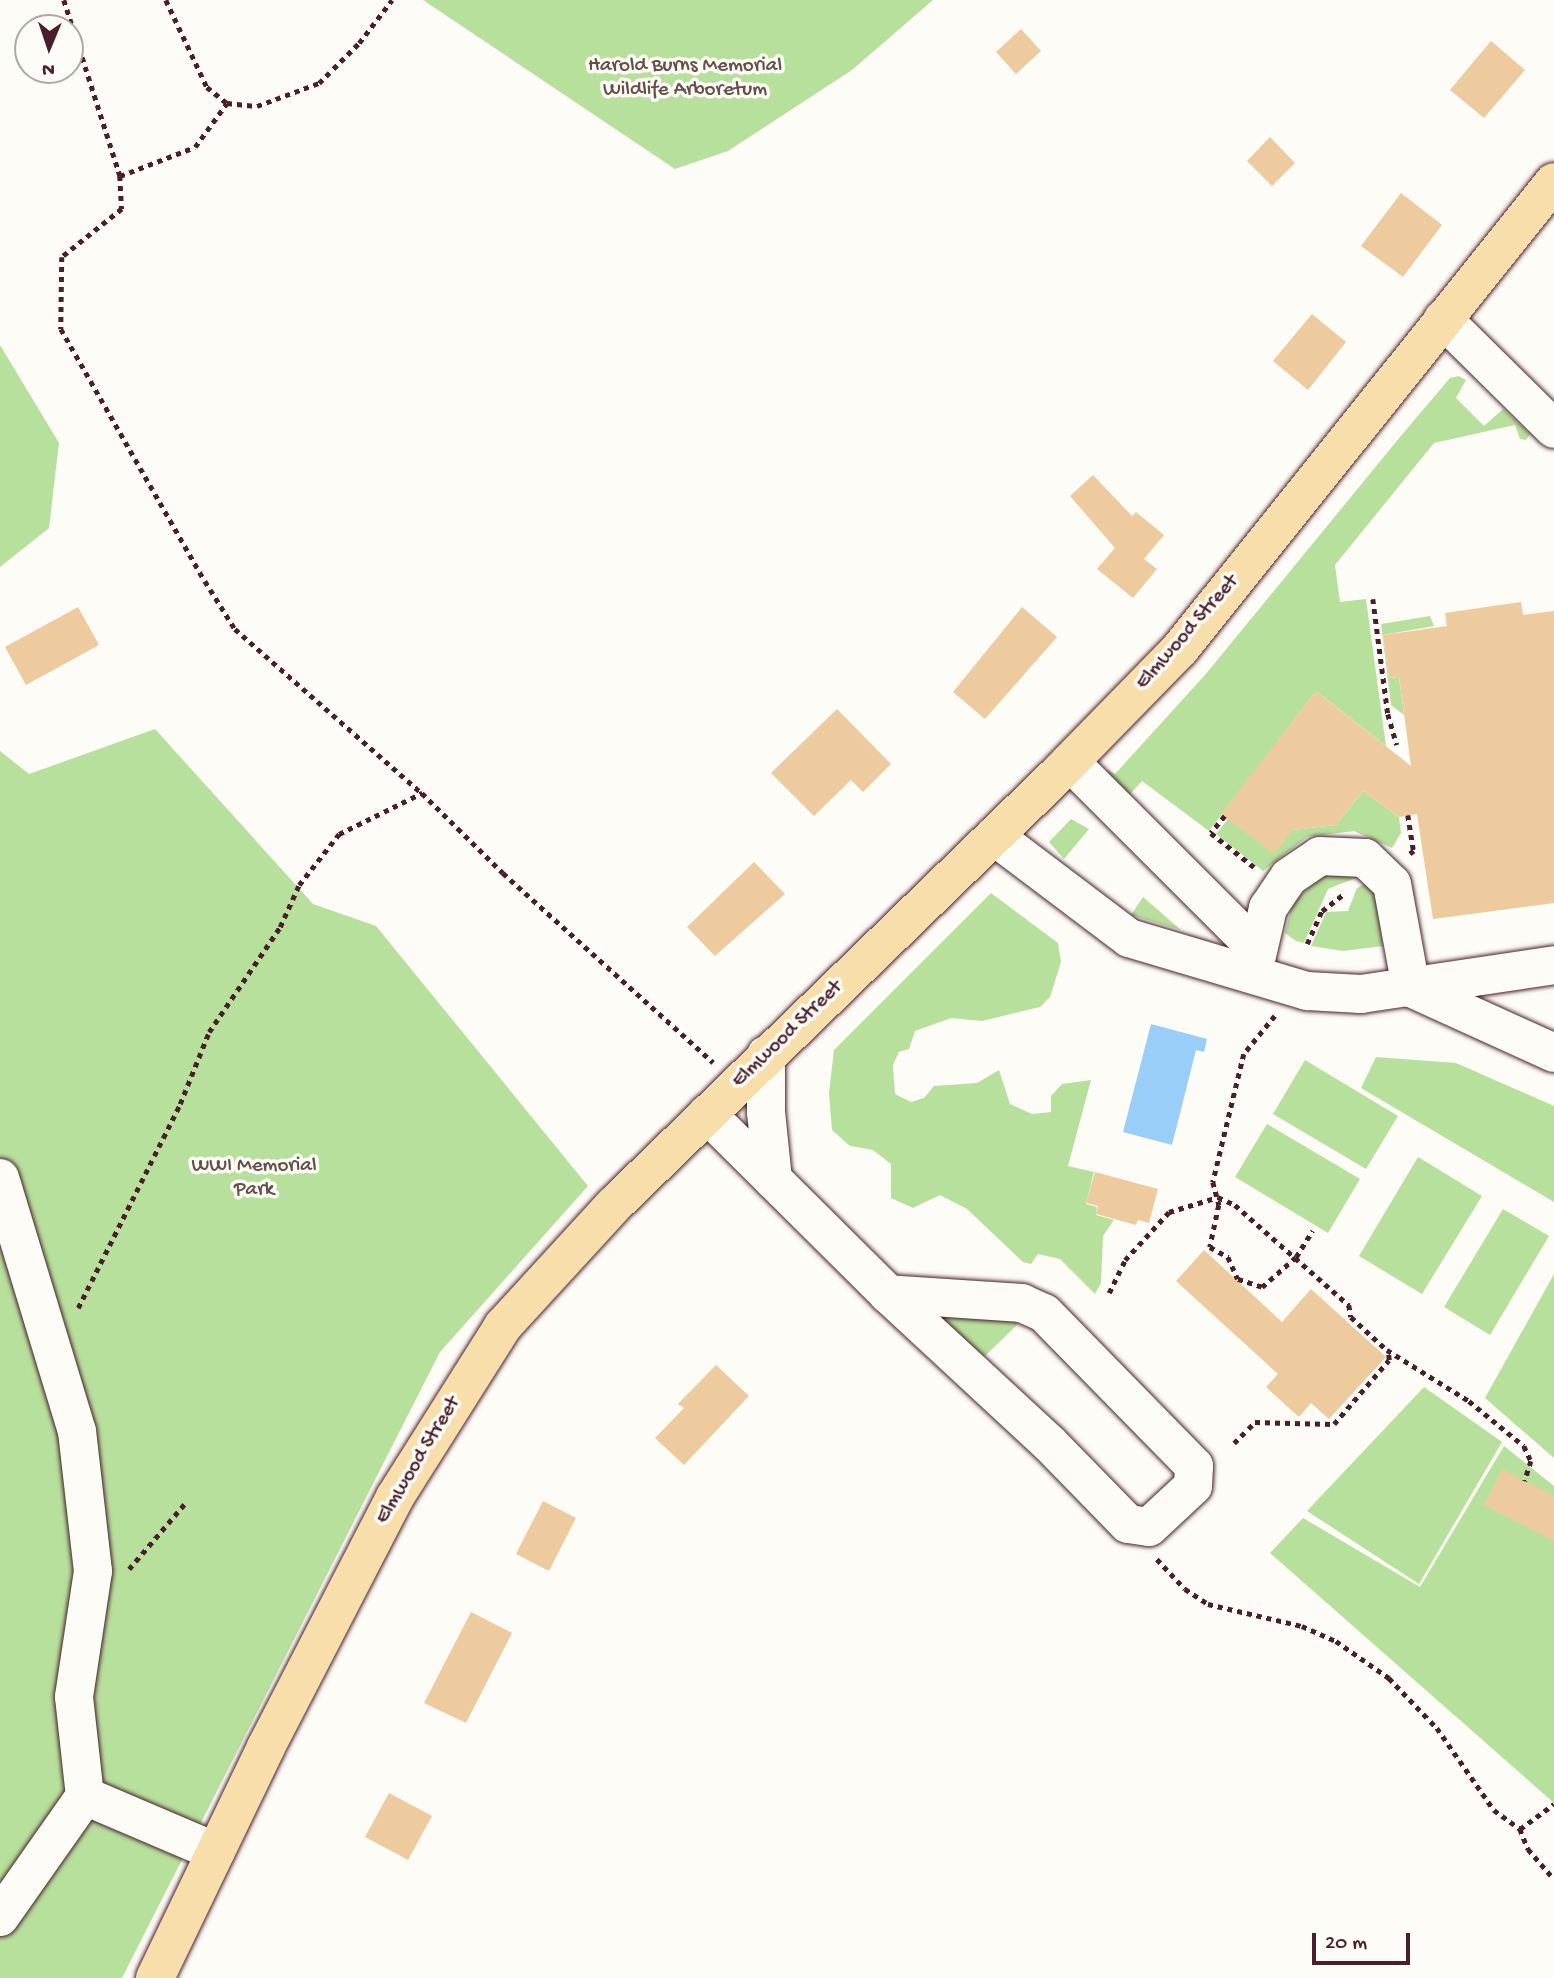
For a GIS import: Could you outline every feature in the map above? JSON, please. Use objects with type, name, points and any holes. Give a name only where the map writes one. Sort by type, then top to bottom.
[{"type":"main road","name":"Elmwood Street","points":[[155,1978],[395,1497],[503,1326],[614,1205],[1070,762],[1180,649],[1554,183]]},
{"type":"lane","points":[[1443,319],[1554,429]]},
{"type":"lane","points":[[1070,762],[1255,961],[1307,991],[1361,995],[1554,965]]},
{"type":"lane","points":[[994,836],[1129,938],[1255,961]]},
{"type":"lane","points":[[1255,961],[1268,908],[1303,864],[1329,855],[1366,858],[1392,884],[1411,988]]},
{"type":"lane","points":[[1411,988],[1554,1054]]},
{"type":"lane","points":[[766,1055],[766,1112],[773,1181]]},
{"type":"lane","points":[[707,1114],[888,1294],[1049,1443],[1128,1524],[1149,1527],[1193,1486],[1194,1466],[1044,1313],[1022,1303],[888,1294]]},
{"type":"lane","points":[[0,1178],[77,1431],[91,1584],[75,1697],[85,1796],[0,1917]]},
{"type":"lane","points":[[85,1796],[216,1852]]},
{"type":"path","points":[[64,0],[120,176],[122,209],[62,257],[61,329],[235,629],[422,793],[503,873],[737,1084]]},
{"type":"path","points":[[166,0],[207,87],[227,103],[257,106],[319,83],[359,43],[391,0]]},
{"type":"path","points":[[120,176],[195,147],[227,103]]},
{"type":"path","points":[[1373,598],[1388,714],[1397,745]]},
{"type":"path","points":[[54,1355],[180,1104],[209,1032],[280,928],[299,885],[339,834],[422,793]]},
{"type":"path","points":[[1401,860],[1414,851],[1408,816]]},
{"type":"path","points":[[1307,944],[1322,911],[1352,889]]},
{"type":"path","points":[[1279,1009],[1267,1031],[1251,1041],[1244,1054],[1213,1182],[1218,1197],[1210,1247],[1228,1257],[1238,1279],[1262,1287],[1296,1257],[1312,1231]]},
{"type":"path","points":[[1109,1293],[1125,1260],[1151,1227],[1169,1212],[1218,1197],[1235,1205],[1296,1257],[1387,1350],[1469,1401],[1524,1446],[1531,1461],[1525,1481]]},
{"type":"path","points":[[1234,1443],[1255,1422],[1334,1424],[1389,1360],[1387,1350]]},
{"type":"path","points":[[91,1584],[121,1578],[187,1501]]},
{"type":"path","points":[[1128,1524],[1185,1588],[1208,1604],[1302,1626],[1336,1641],[1389,1678],[1437,1728],[1494,1810],[1520,1829],[1528,1849],[1552,1877]]},
{"type":"path","points":[[1520,1829],[1554,1804]]},
{"type":"green space","name":"Harold Burns Memorial Wildlife Arboretum","points":[[423,0],[933,0],[852,70],[728,151],[675,169]]},
{"type":"green space","points":[[0,345],[59,443],[49,528],[0,567]]},
{"type":"green space","points":[[1459,376],[1466,380],[1456,398],[1484,426],[1503,409],[1530,434],[1526,440],[1520,439],[1515,425],[1434,443],[1335,565],[1340,602],[1366,599],[1386,746],[1316,691],[1209,831],[1142,781],[1122,803],[1105,775],[1108,770],[1115,774],[1205,675],[1450,378]]},
{"type":"green space","points":[[1430,616],[1434,626],[1383,635],[1389,678],[1399,677],[1404,715],[1391,705],[1381,624]]},
{"type":"green space","name":"WWI Memorial Park","points":[[155,729],[313,904],[376,926],[588,1186],[440,1352],[122,1978],[0,1978],[0,751],[29,774]]},
{"type":"green space","points":[[1363,791],[1399,817],[1401,833],[1392,848],[1354,831],[1307,837],[1263,871],[1216,834],[1228,819],[1293,830],[1336,825]]},
{"type":"green space","points":[[1071,819],[1089,829],[1064,859],[1049,842]]},
{"type":"green space","points":[[1331,874],[1358,877],[1328,889],[1304,943],[1296,941],[1285,933],[1293,902],[1321,877]]},
{"type":"green space","points":[[1366,883],[1375,894],[1383,946],[1343,951],[1311,946],[1326,912],[1348,911],[1357,888]]},
{"type":"green space","points":[[991,893],[1058,943],[1061,962],[1050,997],[1040,1007],[982,1021],[951,1018],[915,1031],[909,1049],[899,1052],[893,1065],[895,1094],[911,1102],[924,1098],[934,1086],[977,1083],[999,1070],[1010,1104],[1032,1114],[1051,1112],[1051,1096],[1062,1084],[1091,1080],[1068,1166],[1094,1172],[1086,1204],[1097,1207],[1096,1215],[1114,1220],[1103,1236],[1101,1283],[1095,1294],[1060,1259],[1038,1254],[1031,1264],[1023,1262],[967,1209],[940,1195],[913,1208],[891,1198],[891,1164],[873,1150],[850,1146],[832,1130],[829,1093],[834,1050]]},
{"type":"green space","points":[[1143,897],[1181,930],[1131,915]]},
{"type":"green space","points":[[1376,1057],[1456,1063],[1554,1106],[1554,1202],[1361,1088]]},
{"type":"green space","points":[[1305,1060],[1398,1116],[1366,1169],[1273,1114]]},
{"type":"green space","points":[[1267,1124],[1360,1179],[1328,1233],[1235,1177]]},
{"type":"green space","points":[[1418,1157],[1482,1196],[1422,1294],[1359,1256]]},
{"type":"green space","points":[[1503,1209],[1549,1236],[1490,1335],[1444,1307]]},
{"type":"green space","points":[[1554,1274],[1554,1458],[1485,1398]]},
{"type":"green space","points":[[923,1303],[1015,1319],[1017,1325],[985,1356],[978,1356]]},
{"type":"green space","points":[[1424,1387],[1502,1442],[1419,1584],[1307,1511]]},
{"type":"green space","points":[[1504,1446],[1554,1486],[1554,1803],[1270,1553],[1303,1518],[1420,1587]]},
{"type":"water","points":[[1151,1024],[1207,1039],[1204,1052],[1196,1050],[1172,1145],[1123,1132]]},
{"type":"building","points":[[1021,29],[1041,51],[1016,74],[996,52]]},
{"type":"building","points":[[1491,41],[1525,70],[1484,118],[1450,90]]},
{"type":"building","points":[[1270,137],[1295,163],[1272,186],[1247,161]]},
{"type":"building","points":[[1401,193],[1442,225],[1403,277],[1361,246]]},
{"type":"building","points":[[1312,314],[1346,342],[1308,390],[1273,361]]},
{"type":"building","points":[[1093,475],[1132,516],[1136,512],[1164,535],[1144,559],[1157,569],[1133,598],[1097,569],[1115,548],[1070,496]]},
{"type":"building","points":[[1521,602],[1523,615],[1554,611],[1554,903],[1433,919],[1417,814],[1399,817],[1363,791],[1336,825],[1293,830],[1274,854],[1221,814],[1316,691],[1411,766],[1399,677],[1389,678],[1383,635],[1447,626],[1445,613]]},
{"type":"building","points":[[78,607],[99,645],[26,685],[5,647]]},
{"type":"building","points":[[1022,607],[1057,637],[985,719],[953,692]]},
{"type":"building","points":[[837,709],[891,764],[863,792],[851,780],[814,816],[771,773]]},
{"type":"building","points":[[754,862],[785,894],[715,956],[687,927]]},
{"type":"building","points":[[1095,1172],[1158,1189],[1149,1223],[1138,1220],[1136,1225],[1096,1214],[1098,1206],[1086,1203]]},
{"type":"building","points":[[1204,1250],[1282,1322],[1311,1289],[1386,1357],[1329,1419],[1311,1403],[1299,1417],[1266,1387],[1278,1374],[1176,1281]]},
{"type":"building","points":[[716,1365],[749,1396],[684,1465],[655,1438],[684,1408],[678,1404]]},
{"type":"building","points":[[1502,1469],[1554,1496],[1554,1541],[1484,1505]]},
{"type":"building","points":[[543,1501],[576,1518],[549,1571],[516,1554]]},
{"type":"building","points":[[471,1612],[512,1633],[466,1723],[424,1703]]},
{"type":"building","points":[[389,1793],[432,1816],[408,1860],[365,1837]]}]
